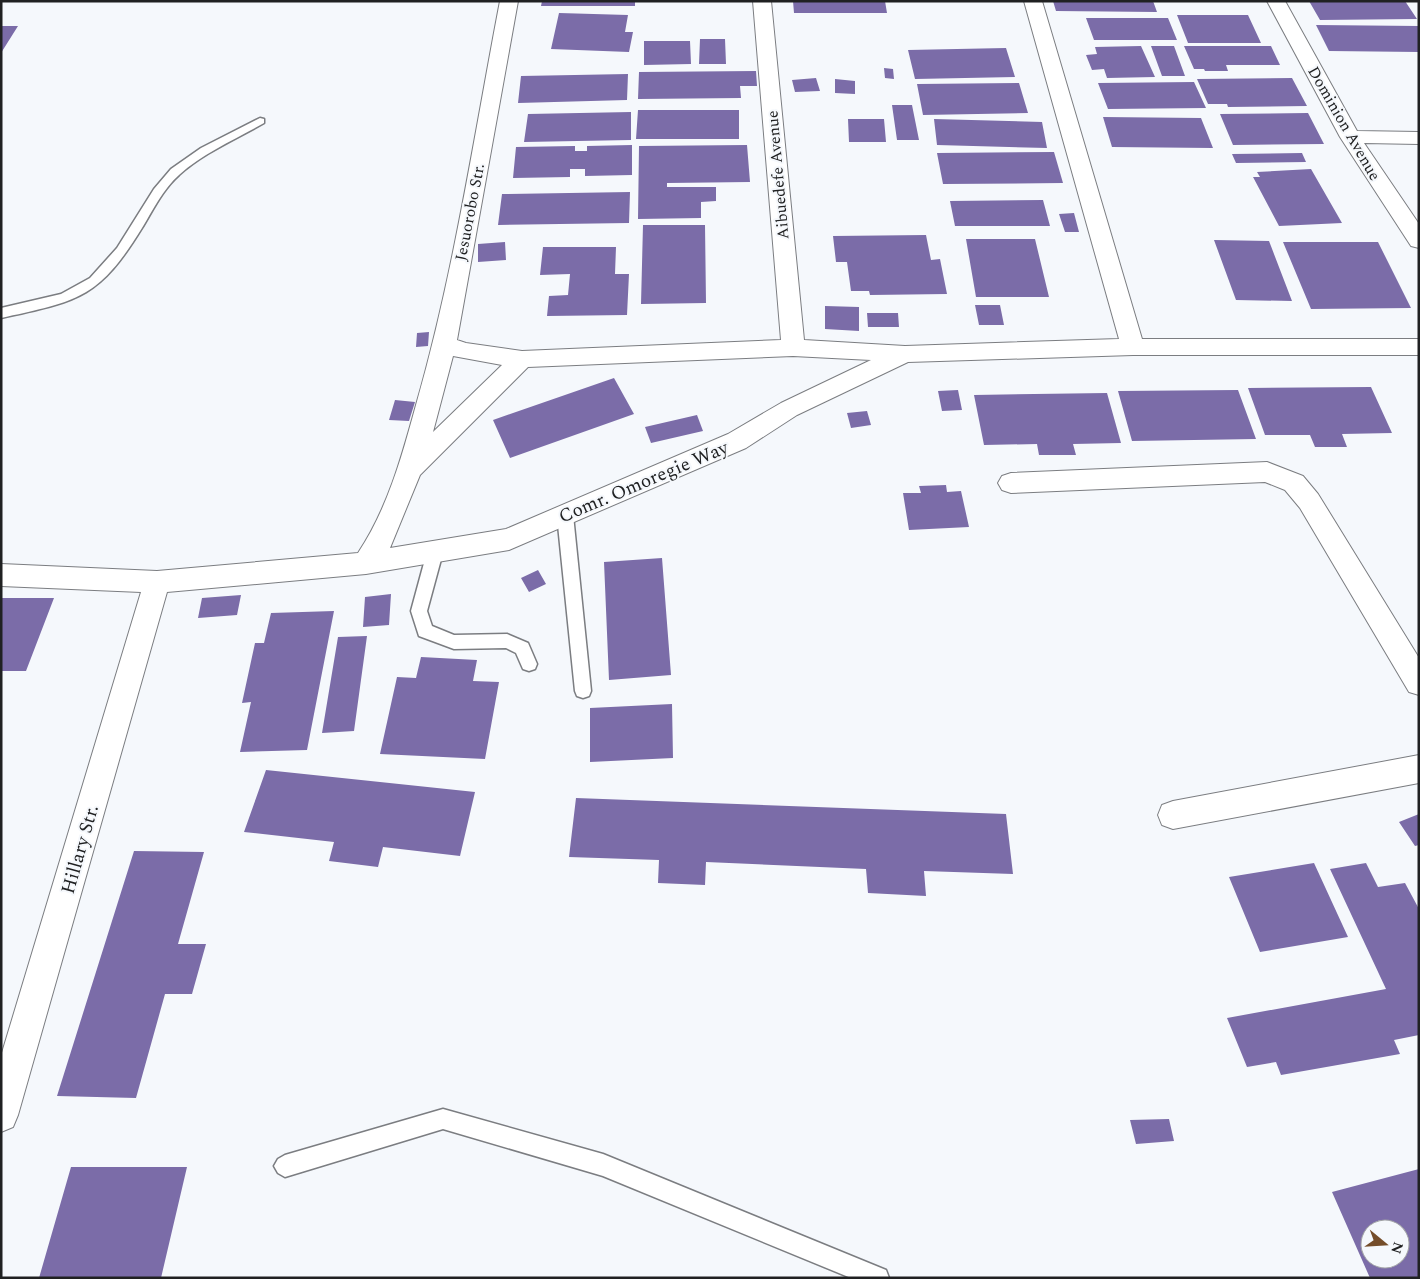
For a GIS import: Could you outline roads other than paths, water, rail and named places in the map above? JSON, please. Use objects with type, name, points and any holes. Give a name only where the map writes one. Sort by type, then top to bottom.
[{"type":"street","name":"Jesuorobo Str.","points":[[366,563],[383,537],[410,470],[445,344],[508,1]]},
{"type":"street","name":"Aibuedefe Avenue","points":[[762,1],[793,348]]},
{"type":"street","points":[[1033,1],[1133,347]]},
{"type":"street","name":"Dominion Avenue","points":[[1276,1],[1350,137],[1419,240]]},
{"type":"street","points":[[1350,137],[1419,138]]},
{"type":"street","points":[[445,344],[463,351],[522,359],[793,348],[905,354],[1133,347],[1419,347]]},
{"type":"street","name":"Comr. Omoregie Way","points":[[1,575],[157,582],[366,563],[509,539],[737,442],[789,409],[905,354]]},
{"type":"street","points":[[410,470],[522,359]]},
{"type":"street","points":[[1011,483],[1268,472],[1294,483],[1309,501],[1419,682]]},
{"type":"street","name":"Hillary Str.","points":[[1,1115],[157,582]]},
{"type":"street","points":[[1173,815],[1419,769]]},
{"type":"lane","points":[[1,313],[62,300],[84,291],[105,275],[123,250],[159,189],[175,172],[260,121]]},
{"type":"lane","points":[[565,515],[583,691]]},
{"type":"lane","points":[[435,552],[419,612],[425,631],[454,642],[507,641],[522,648],[529,664]]},
{"type":"lane","points":[[285,1166],[443,1119],[603,1165],[878,1278]]}]
